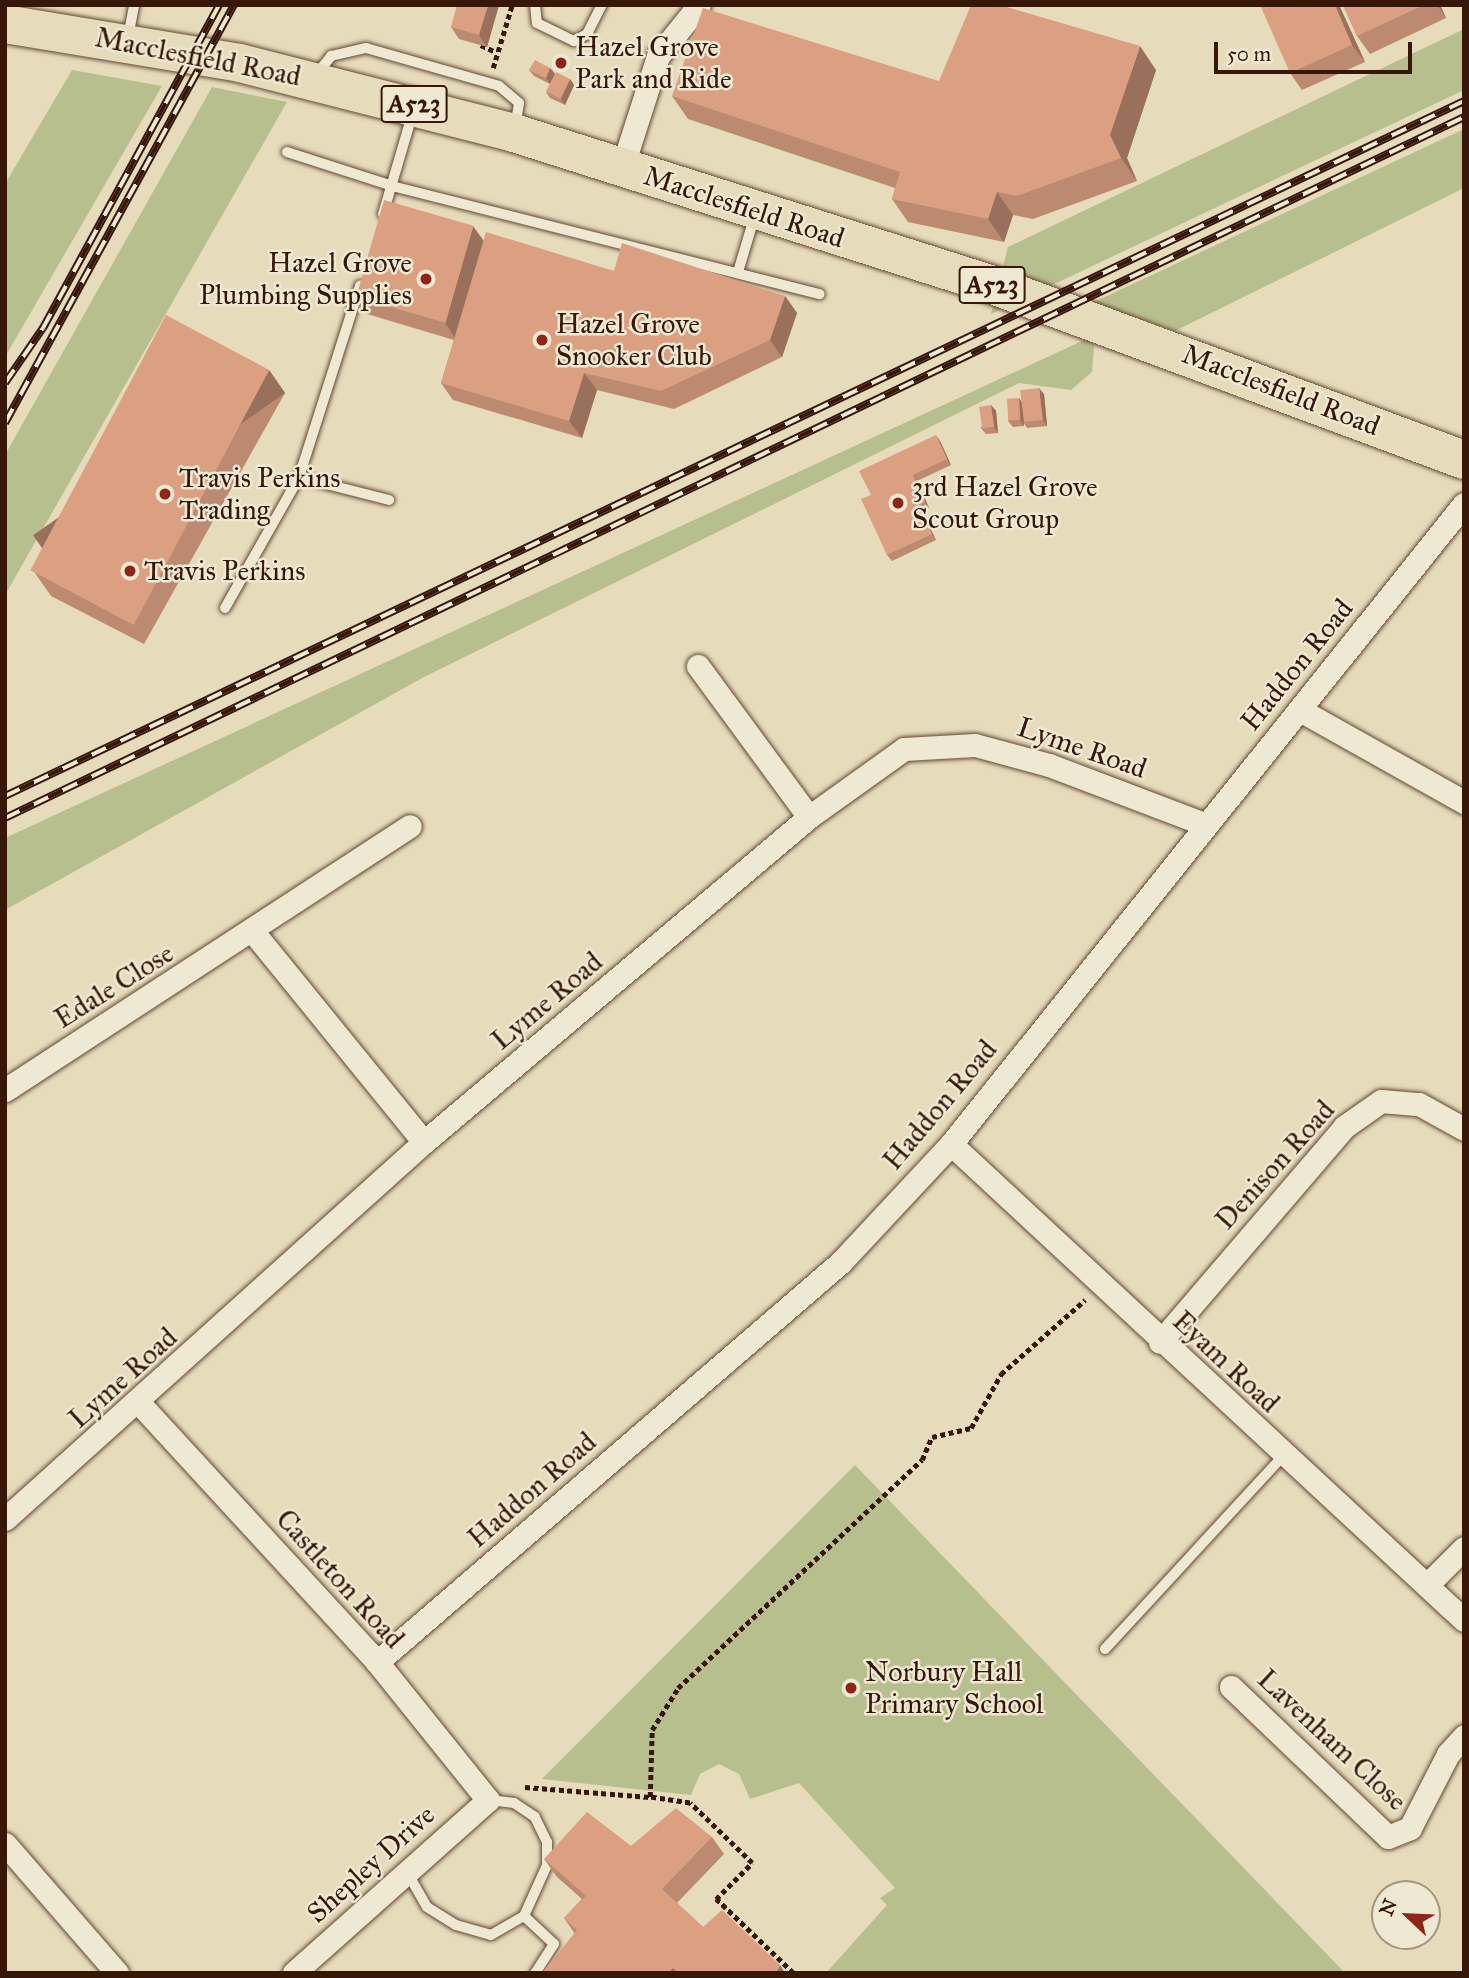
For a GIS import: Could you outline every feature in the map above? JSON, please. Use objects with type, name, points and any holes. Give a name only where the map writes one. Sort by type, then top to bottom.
[{"type":"highway","name":"Macclesfield Road","points":[[5,24],[131,23],[313,79],[415,104],[514,133],[756,212],[990,284],[1464,460]]},
{"type":"street","points":[[622,168],[658,56],[699,5]]},
{"type":"street","name":"Haddon Road","points":[[377,1662],[842,1262],[951,1144],[1204,824],[1300,710],[1464,504]]},
{"type":"street","points":[[698,666],[809,817]]},
{"type":"street","points":[[1300,710],[1464,802]]},
{"type":"street","name":"Lyme Road","points":[[5,1519],[141,1404],[424,1142],[809,817],[904,749],[975,745],[1049,765],[1204,824]]},
{"type":"street","name":"Edale Close","points":[[5,1090],[254,933],[410,826]]},
{"type":"street","points":[[254,933],[424,1142]]},
{"type":"street","name":"Denison Road","points":[[1160,1342],[1344,1127],[1381,1101],[1419,1104],[1464,1129]]},
{"type":"street","name":"Eyam Road","points":[[951,1144],[1160,1342],[1464,1620]]},
{"type":"street","name":"Castleton Road","points":[[141,1404],[377,1662],[481,1792]]},
{"type":"street","points":[[1427,1585],[1464,1548]]},
{"type":"street","name":"Lavenham Close","points":[[1231,1686],[1388,1837],[1410,1828],[1448,1754],[1464,1736]]},
{"type":"street","name":"Shepley Drive","points":[[294,1973],[407,1872],[481,1792]]},
{"type":"street","points":[[5,1844],[117,1973]]},
{"type":"lane","points":[[536,5],[537,23],[574,41],[584,38],[602,5]]},
{"type":"lane","points":[[313,79],[331,56],[366,48],[491,83],[519,103],[514,133]]},
{"type":"lane","points":[[379,226],[415,104]]},
{"type":"lane","points":[[287,152],[392,186],[820,294]]},
{"type":"lane","points":[[738,272],[756,212]]},
{"type":"lane","points":[[225,608],[299,477],[366,265]]},
{"type":"lane","points":[[299,477],[389,500]]},
{"type":"lane","points":[[1105,1649],[1284,1455]]},
{"type":"lane","points":[[407,1872],[427,1907],[456,1925],[491,1935],[524,1916],[543,1878],[547,1842],[535,1817],[514,1803],[481,1792]]},
{"type":"lane","points":[[524,1916],[554,1944],[535,1973]]},
{"type":"path","points":[[491,83],[494,51],[512,5]]},
{"type":"path","points":[[481,45],[494,51]]},
{"type":"path","points":[[650,1797],[652,1730],[678,1688],[922,1460],[932,1437],[971,1428],[1001,1374],[1101,1286]]},
{"type":"path","points":[[481,1792],[650,1797],[690,1802],[752,1863],[716,1899],[793,1973]]},
{"type":"green space","points":[[1464,29],[1464,90],[991,314],[1008,247]]},
{"type":"green space","points":[[72,70],[162,86],[5,357],[5,184]]},
{"type":"green space","points":[[212,87],[287,102],[5,595],[5,455]]},
{"type":"green space","points":[[1464,129],[1464,188],[1175,331],[1092,303]]},
{"type":"green space","points":[[1095,335],[1092,372],[1071,390],[1019,383],[424,677],[5,910],[5,838]]},
{"type":"green space","name":"Norbury Hall Primary School","points":[[855,1465],[1345,1973],[826,1973],[887,1905],[880,1898],[895,1888],[799,1783],[750,1799],[739,1774],[719,1764],[700,1774],[691,1795],[542,1779]]},
{"type":"building","points":[[457,5],[488,5],[479,35],[451,27]]},
{"type":"building","points":[[971,5],[1000,5],[1140,46],[1110,135],[1121,158],[1017,196],[997,192],[988,219],[892,199],[900,172],[672,96],[703,8],[939,81]]},
{"type":"building","points":[[1260,5],[1335,5],[1352,45],[1290,73]]},
{"type":"building","points":[[1343,5],[1424,5],[1357,36]]},
{"type":"building","points":[[535,60],[550,68],[546,78],[529,70]]},
{"type":"building","points":[[556,72],[570,79],[560,99],[546,92]]},
{"type":"building","name":"Hazel Grove Plumbing Supplies","points":[[384,200],[473,226],[446,323],[356,297]]},
{"type":"building","points":[[486,232],[614,271],[622,243],[785,296],[770,340],[661,391],[584,373],[569,421],[441,383]]},
{"type":"building","name":"Travis Perkins Trading","points":[[166,315],[269,370],[134,625],[30,570]]},
{"type":"building","points":[[1039,388],[1043,420],[1024,422],[1020,390]]},
{"type":"building","points":[[1019,398],[1020,420],[1008,421],[1007,399]]},
{"type":"building","points":[[991,405],[994,427],[982,428],[979,407]]},
{"type":"building","name":"3rd Hazel Grove Scout Group","points":[[936,435],[947,459],[913,475],[925,502],[918,506],[932,534],[887,555],[861,499],[871,495],[859,471]]},
{"type":"building","points":[[676,1808],[712,1837],[662,1889],[703,1927],[722,1910],[780,1965],[776,1973],[679,1973],[673,1968],[668,1973],[542,1973],[577,1930],[564,1918],[586,1896],[544,1859],[587,1812],[631,1846]]},
{"type":"railway","points":[[5,383],[43,328],[219,5]]},
{"type":"railway","points":[[5,423],[234,5]]},
{"type":"railway","points":[[5,796],[1464,101]]},
{"type":"railway","points":[[5,818],[1464,117]]},
{"type":"place","name":"Hazel Grove Park and Ride","points":[[561,63]]},
{"type":"place","name":"Hazel Grove Plumbing Supplies","points":[[426,279]]},
{"type":"place","name":"Hazel Grove Snooker Club","points":[[542,340]]},
{"type":"place","name":"Travis Perkins Trading","points":[[165,494]]},
{"type":"place","name":"3rd Hazel Grove Scout Group","points":[[898,503]]},
{"type":"place","name":"Travis Perkins","points":[[130,571]]},
{"type":"place","name":"Norbury Hall Primary School","points":[[851,1688]]}]
